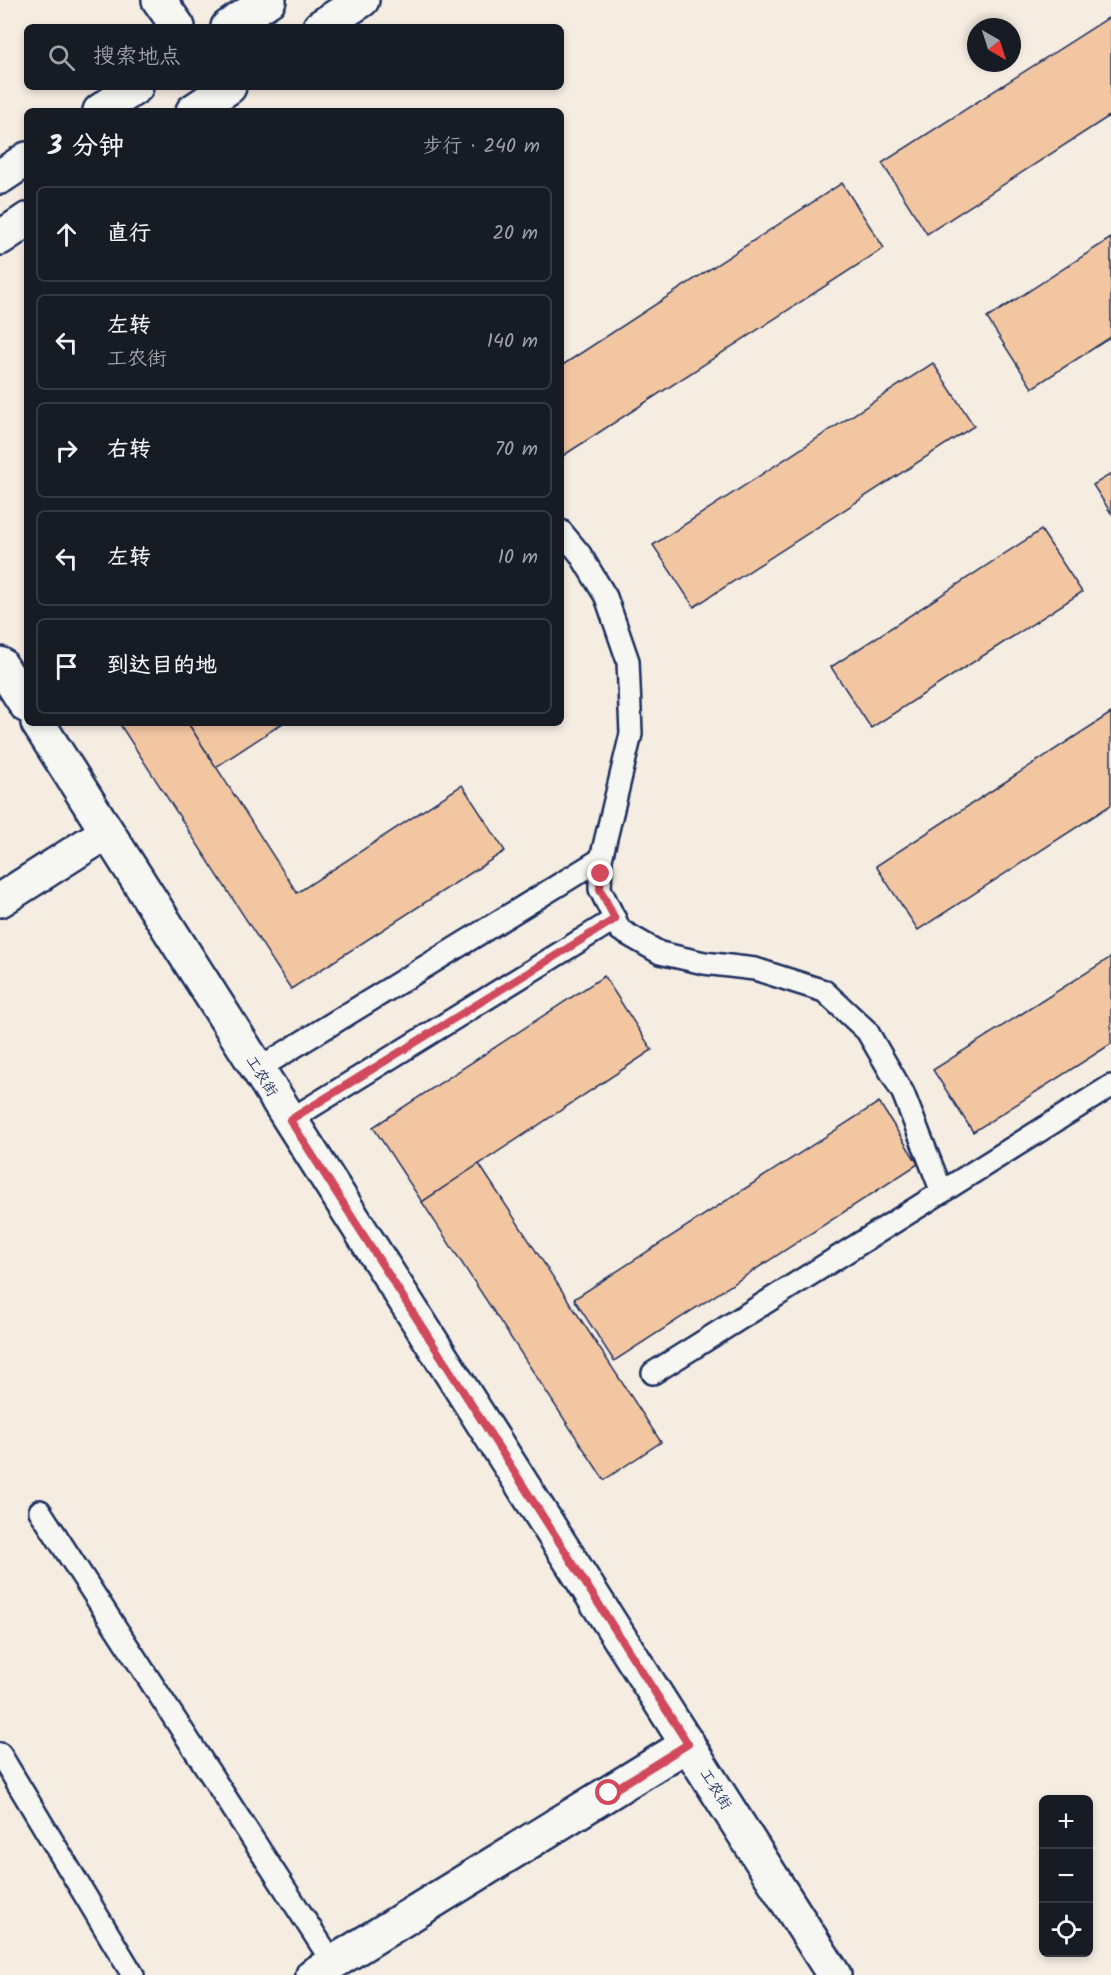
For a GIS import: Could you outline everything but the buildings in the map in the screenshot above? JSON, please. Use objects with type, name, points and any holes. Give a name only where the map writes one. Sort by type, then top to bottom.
[{"type":"street","points":[[159,0],[176,24]]},
{"type":"street","points":[[233,24],[269,0]]},
{"type":"street","points":[[326,24],[362,0]]},
{"type":"street","points":[[104,108],[132,90]]},
{"type":"street","points":[[198,108],[224,90]]},
{"type":"street","points":[[0,177],[24,161]]},
{"type":"street","points":[[0,238],[24,222]]},
{"type":"street","points":[[0,664],[24,701]]},
{"type":"street","name":"工农街","points":[[40,726],[834,1975]]},
{"type":"street","points":[[0,900],[107,832]]},
{"type":"street","points":[[323,1969],[688,1744]]},
{"type":"lane","points":[[564,535],[580,554],[606,597],[628,662],[631,734],[601,859],[600,889],[620,930],[660,952],[704,963],[755,969],[824,991],[867,1031],[897,1082],[942,1192]]},
{"type":"lane","points":[[258,1069],[601,859]]},
{"type":"lane","points":[[290,1120],[615,919]]},
{"type":"lane","points":[[653,1373],[1111,1086]]},
{"type":"lane","points":[[40,1511],[323,1969]]},
{"type":"lane","points":[[0,1755],[133,1975]]},
{"type":"route","points":[[601,874],[600,889],[615,919],[290,1120],[688,1744],[609,1793]]}]
